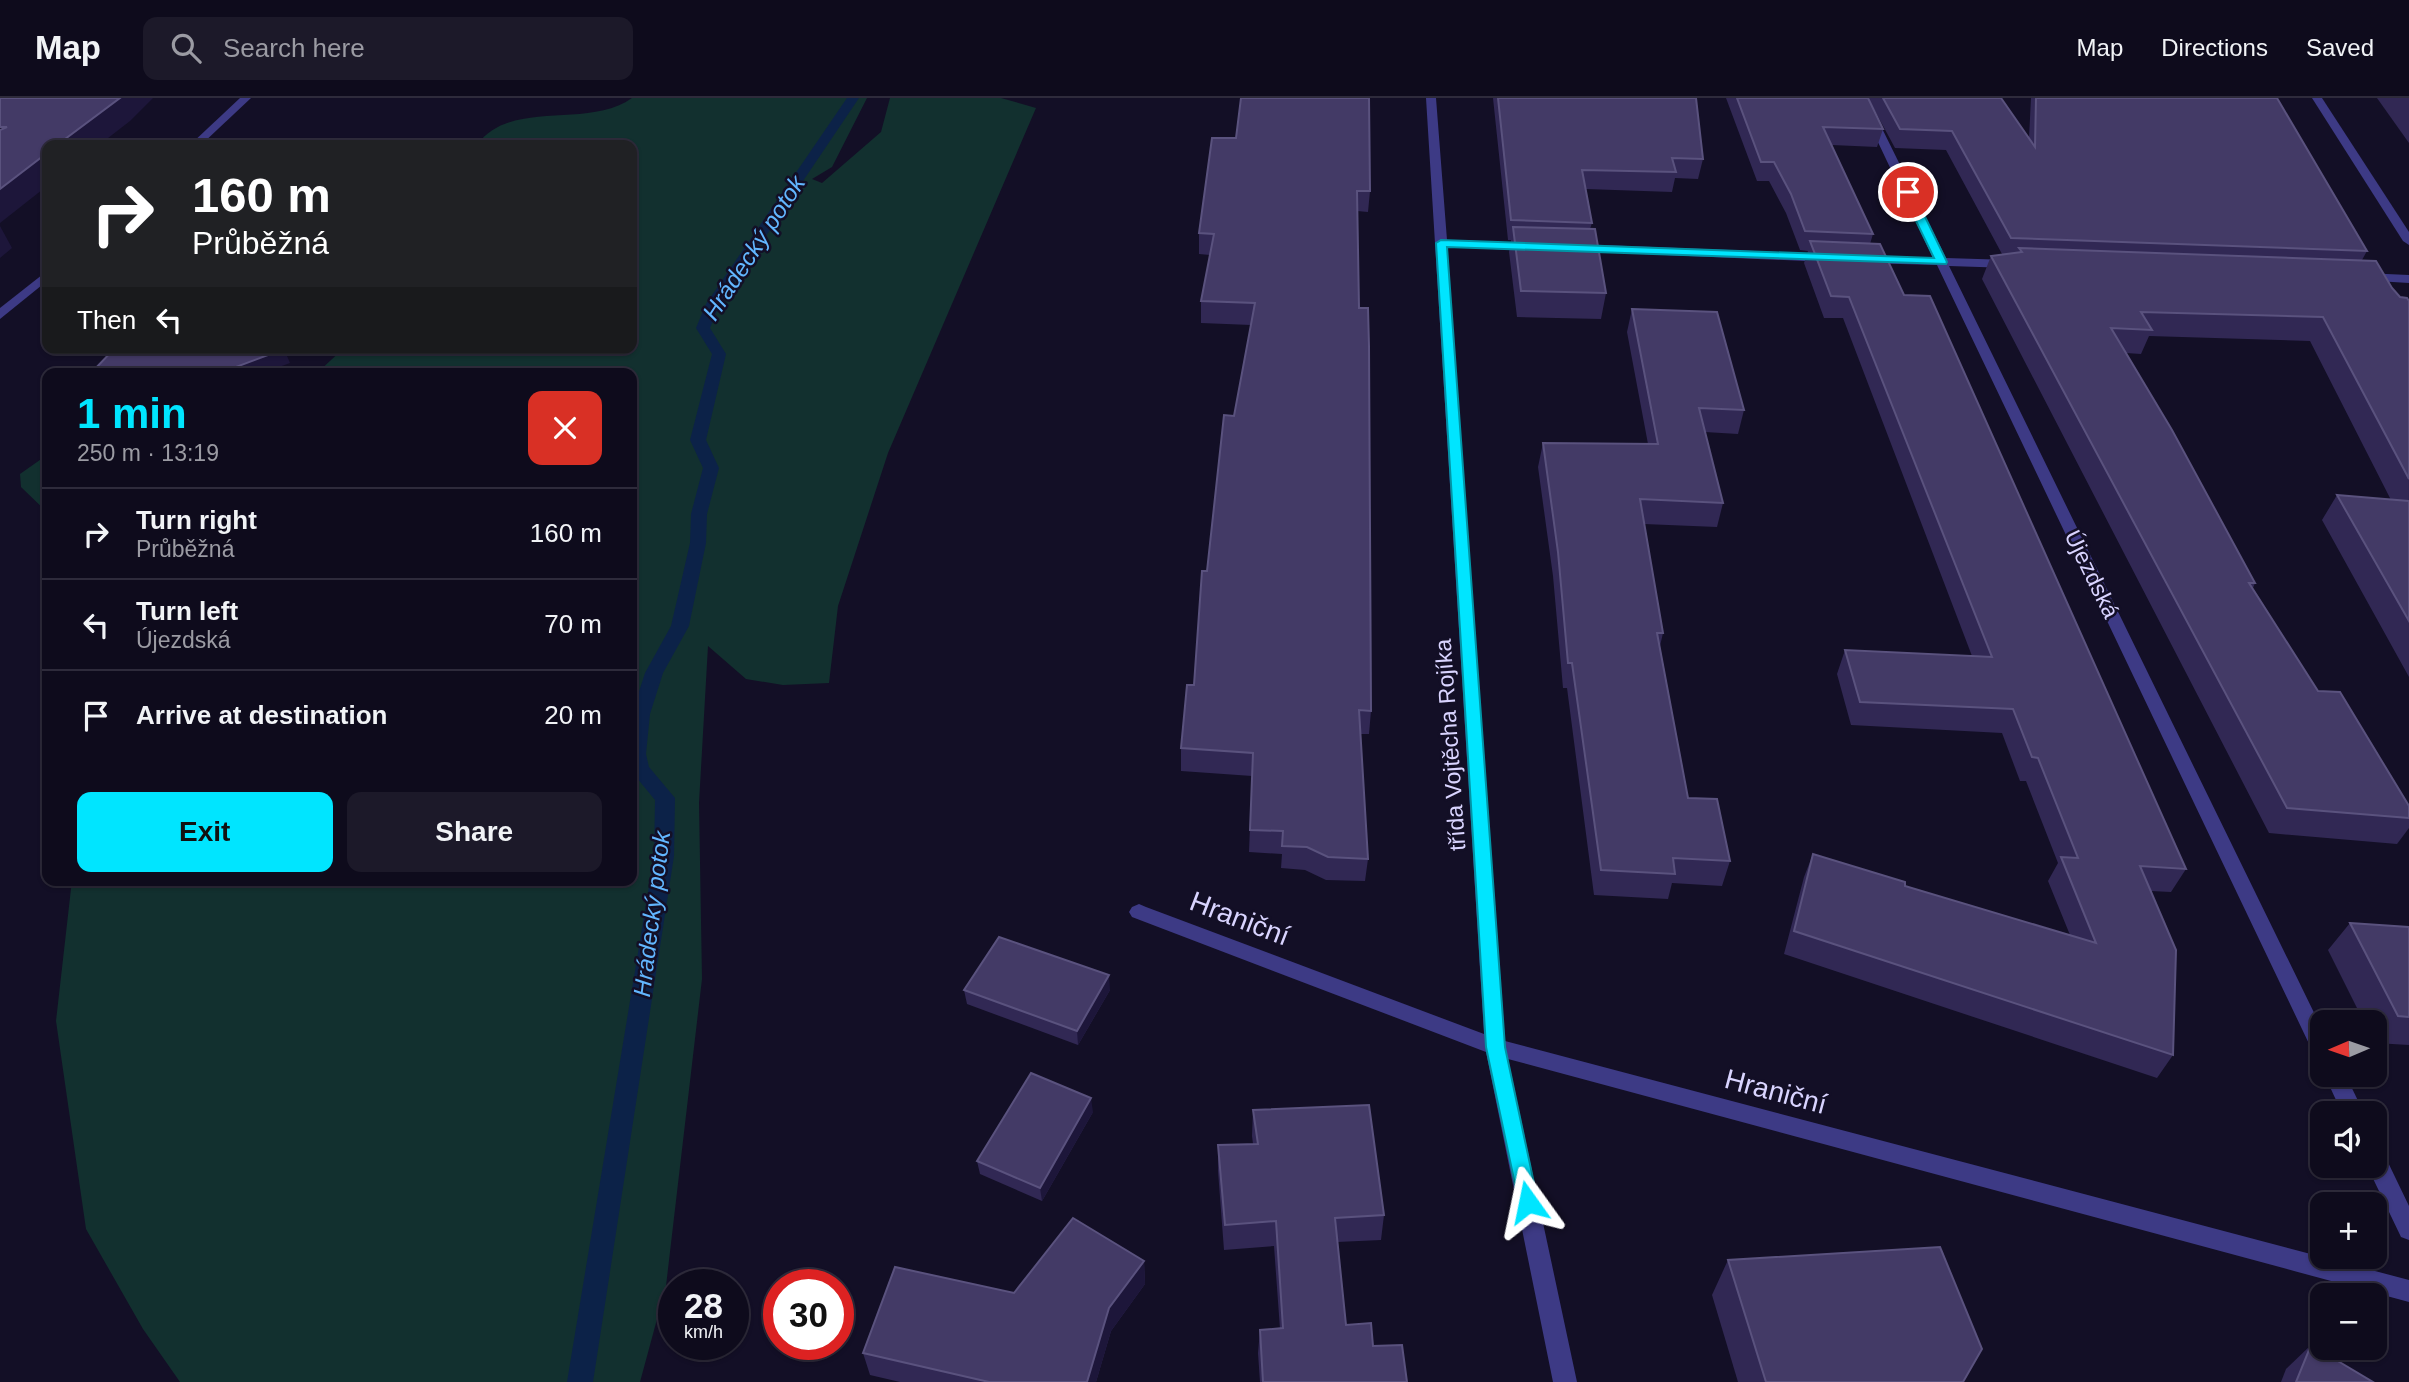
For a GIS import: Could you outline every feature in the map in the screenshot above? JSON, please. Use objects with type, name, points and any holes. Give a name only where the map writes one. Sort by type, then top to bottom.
[{"type":"street","points":[[200,140],[246,98]]},
{"type":"street","name":"třída Vojtěcha Rojíka","points":[[1431,98],[1495,1047],[1565,1382]]},
{"type":"street","name":"Újezdská","points":[[1862,98],[2310,1025]]},
{"type":"street","points":[[2317,98],[2409,241]]},
{"type":"street","points":[[1441,243],[1553,247]]},
{"type":"street","points":[[1567,248],[2024,265]]},
{"type":"street","points":[[2354,277],[2409,279]]},
{"type":"street","points":[[0,315],[42,279]]},
{"type":"street","name":"Hraniční","points":[[1139,912],[1495,1047],[2409,1291]]},
{"type":"street","points":[[2384,1178],[2409,1230]]},
{"type":"green space","points":[[632,98],[867,98],[832,167],[812,179],[822,183],[881,132],[890,98],[1001,98],[1036,108],[888,453],[838,606],[829,683],[783,685],[746,679],[708,646],[699,803],[702,979],[668,1269],[658,1269],[658,1316],[640,1382],[180,1382],[143,1329],[86,1229],[56,1021],[71,886],[637,886],[637,368],[322,368],[338,354],[637,354],[637,140],[482,140],[509,122],[594,112],[614,107]]},
{"type":"green space","points":[[42,459],[42,507],[21,487],[20,474]]},
{"type":"building","points":[[0,98],[120,98],[64,140],[42,140],[42,157],[0,189],[0,130],[7,127],[0,127]]},
{"type":"building","points":[[1241,98],[1369,98],[1370,191],[1357,191],[1359,308],[1368,308],[1369,346],[1371,711],[1359,710],[1368,859],[1328,857],[1307,847],[1282,846],[1283,831],[1250,830],[1253,753],[1181,748],[1187,685],[1194,685],[1202,571],[1207,571],[1224,415],[1234,416],[1255,303],[1201,301],[1214,234],[1199,233],[1212,138],[1236,138]]},
{"type":"building","points":[[1498,98],[1696,98],[1703,159],[1672,158],[1676,172],[1582,170],[1592,223],[1511,220]]},
{"type":"building","points":[[1737,98],[1868,98],[1883,129],[1823,127],[1873,234],[1805,231],[1791,194],[1774,162],[1761,162]]},
{"type":"building","points":[[1883,98],[2001,98],[2035,147],[2036,98],[2277,98],[2367,251],[2011,238],[1952,131],[1900,129]]},
{"type":"building","points":[[1513,227],[1595,229],[1606,293],[1521,291]]},
{"type":"building","points":[[1810,241],[1880,244],[1904,295],[1930,296],[2186,869],[2140,866],[2176,950],[2173,1055],[1794,931],[1813,854],[1905,882],[1905,886],[2096,943],[2061,857],[2078,858],[2038,758],[2032,757],[2013,709],[1860,702],[1845,650],[1992,657],[1849,297],[1831,296]]},
{"type":"building","points":[[2019,248],[2376,261],[2392,288],[2400,297],[2407,298],[2409,479],[2323,317],[2141,312],[2152,330],[2111,328],[2172,430],[2255,583],[2249,583],[2318,691],[2340,692],[2409,806],[2409,818],[2287,808],[1991,256],[2022,252]]},
{"type":"building","points":[[1632,309],[1717,312],[1744,410],[1699,408],[1723,503],[1640,499],[1663,633],[1657,633],[1688,798],[1717,799],[1730,861],[1673,858],[1675,874],[1601,870],[1572,663],[1568,663],[1558,552],[1543,443],[1658,444]]},
{"type":"building","points":[[109,354],[271,354],[233,368],[96,368]]},
{"type":"building","points":[[2337,495],[2409,501],[2409,621]]},
{"type":"building","points":[[2350,923],[2409,927],[2409,1017],[2398,1016]]},
{"type":"building","points":[[999,937],[1109,975],[1077,1031],[964,990]]},
{"type":"building","points":[[1031,1073],[1091,1098],[1040,1188],[977,1161]]},
{"type":"building","points":[[1369,1105],[1384,1215],[1335,1218],[1346,1325],[1371,1323],[1373,1346],[1402,1345],[1407,1382],[1263,1382],[1260,1330],[1283,1328],[1276,1221],[1225,1225],[1218,1145],[1258,1144],[1253,1110]]},
{"type":"building","points":[[1073,1218],[1144,1261],[1109,1308],[1087,1382],[989,1382],[863,1353],[895,1267],[1014,1293]]},
{"type":"building","points":[[1940,1247],[1982,1349],[1963,1382],[1766,1382],[1728,1260]]},
{"type":"building","points":[[2310,1347],[2310,1360],[2336,1360],[2373,1382],[2296,1382]]},
{"type":"waterway","name":"Hrádecký potok","points":[[637,746],[641,714],[654,673],[680,626],[698,543],[699,514],[711,468],[698,440],[719,354],[703,328],[713,304],[853,98]]},
{"type":"waterway","name":"Hrádecký potok","points":[[580,1382],[664,856],[665,798],[640,769],[637,758]]},
{"type":"route","points":[[1528,1202],[1495,1047],[1441,243],[1942,262],[1908,192]]}]
